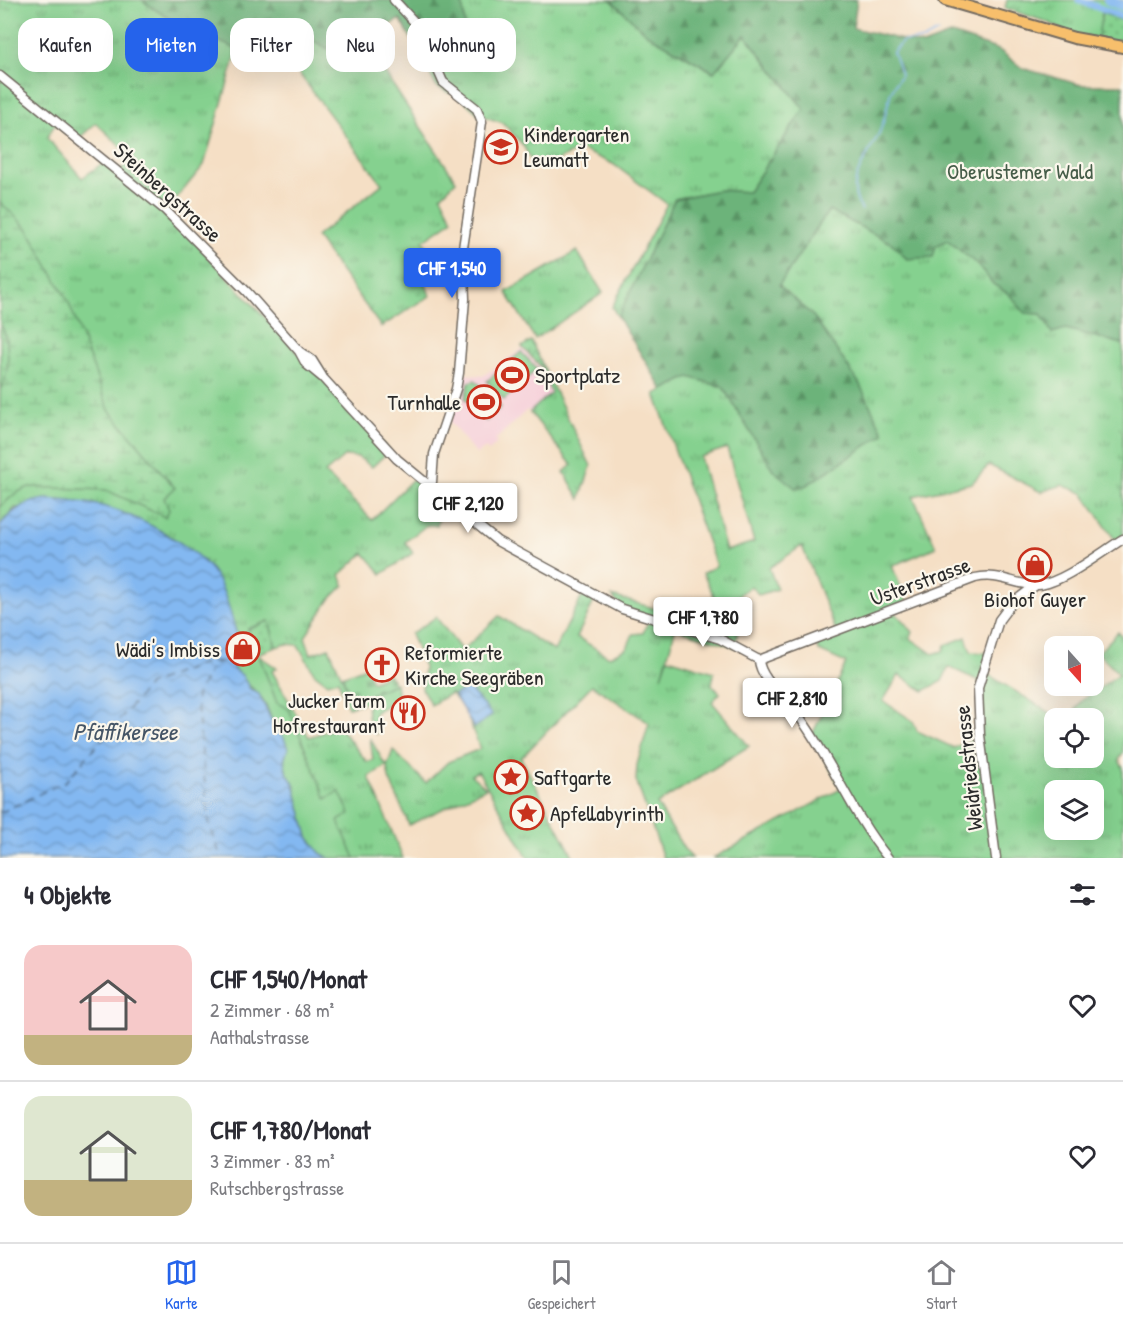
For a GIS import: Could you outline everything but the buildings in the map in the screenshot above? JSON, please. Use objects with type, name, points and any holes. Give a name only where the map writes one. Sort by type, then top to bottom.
[{"type":"main road","points":[[945,0],[1074,38],[1123,47]]},
{"type":"street","points":[[394,0],[419,27],[440,77],[477,109],[482,122],[463,248],[465,299],[459,373],[456,389],[434,454],[432,482],[429,486]]},
{"type":"street","name":"Steinbergstrasse","points":[[0,76],[165,210],[215,259],[298,351],[306,364],[323,378],[397,459],[505,546],[592,594],[649,620],[720,639],[759,660]]},
{"type":"street","points":[[1036,585],[1058,578],[1123,539]]},
{"type":"street","name":"Usterstrasse","points":[[759,660],[975,578],[992,575],[1036,585]]},
{"type":"street","name":"Weidriedstrasse","points":[[996,858],[980,735],[978,688],[999,620],[1011,604],[1036,585]]},
{"type":"street","points":[[759,660],[761,671],[800,717],[860,820],[888,858]]},
{"type":"shaded area","points":[[522,349],[539,367],[551,393],[530,412],[527,410],[495,440],[497,443],[489,451],[486,448],[476,454],[450,422],[459,398],[462,374],[483,376]]},
{"type":"green space","points":[[0,0],[142,0],[169,18],[125,18],[125,72],[218,72],[218,41],[230,46],[231,72],[204,165],[166,211],[389,451],[372,467],[358,457],[345,456],[325,473],[372,520],[413,479],[443,503],[437,525],[427,525],[405,542],[413,553],[382,574],[364,553],[340,575],[344,585],[330,599],[305,637],[311,654],[329,648],[353,702],[396,683],[398,699],[375,712],[376,735],[368,717],[367,702],[348,707],[338,680],[327,683],[314,673],[298,645],[286,644],[276,647],[269,621],[248,629],[251,635],[239,641],[221,589],[187,548],[149,525],[99,505],[15,508],[0,525]],"holes":[[[96,123],[132,157],[120,171],[103,163],[82,178],[47,138],[55,124],[79,138]]]},
{"type":"green space","points":[[142,0],[462,0],[464,18],[407,18],[407,31],[400,19],[395,22],[395,18],[326,18],[326,47],[314,41],[314,18],[230,18],[230,46],[218,41],[218,18],[169,18]]},
{"type":"green space","points":[[462,0],[611,0],[647,34],[713,72],[745,35],[804,109],[748,192],[719,190],[675,199],[618,317],[612,307],[667,204],[613,164],[580,149],[552,163],[534,166],[523,145],[503,123],[480,115],[453,91],[449,93],[436,86],[429,72],[516,72],[516,18],[464,18]]},
{"type":"green space","name":"Oberustemer Wald","points":[[611,0],[857,0],[853,28],[923,45],[952,34],[999,50],[1022,68],[1081,85],[1123,85],[1123,344],[1066,329],[1052,333],[1041,314],[1025,313],[1009,294],[993,284],[979,266],[947,240],[936,246],[933,257],[907,259],[893,244],[829,210],[779,285],[814,317],[859,383],[884,434],[807,485],[795,488],[773,470],[723,387],[689,377],[663,390],[618,317],[675,199],[719,190],[748,192],[804,109],[745,35],[714,72],[647,34]]},
{"type":"green space","points":[[1007,0],[1123,0],[1123,21],[1102,13],[1097,43],[1074,38],[1050,23],[1005,8]]},
{"type":"green space","points":[[1102,13],[1123,21],[1123,47],[1097,43]]},
{"type":"green space","points":[[314,41],[326,47],[326,72],[385,73],[456,181],[441,196],[453,220],[423,241],[440,268],[428,276],[425,282],[430,296],[381,327],[316,237],[382,184],[298,72],[314,72]]},
{"type":"green space","points":[[0,202],[27,228],[69,303],[109,410],[175,488],[164,498],[169,510],[165,517],[106,490],[29,487],[16,493],[0,507],[0,390],[6,375],[8,356],[6,338],[0,323]]},
{"type":"green space","points":[[829,210],[893,244],[907,259],[947,239],[979,266],[993,284],[1009,294],[1025,313],[1041,314],[1066,329],[1123,344],[1123,539],[1117,543],[1083,493],[1062,485],[1041,492],[989,465],[972,483],[913,496],[936,547],[892,566],[908,604],[893,610],[913,632],[910,638],[933,654],[943,651],[945,645],[966,637],[971,652],[988,653],[982,671],[1044,709],[1044,768],[1104,768],[1104,708],[1076,708],[1088,696],[1104,696],[1104,685],[1119,674],[1104,659],[1104,647],[1118,632],[1123,637],[1123,752],[1119,760],[1123,768],[1123,858],[713,858],[841,789],[812,735],[846,663],[819,651],[814,641],[836,631],[802,546],[769,568],[777,589],[759,595],[751,586],[734,599],[738,630],[735,647],[658,623],[675,630],[662,676],[668,658],[714,672],[712,685],[720,693],[712,702],[749,746],[657,804],[684,849],[692,858],[663,858],[636,780],[637,765],[649,723],[592,685],[521,758],[574,858],[528,858],[478,771],[471,775],[486,788],[409,825],[389,778],[387,765],[369,777],[403,858],[329,858],[245,680],[264,671],[259,656],[277,668],[272,671],[309,737],[339,727],[367,762],[373,760],[370,738],[384,763],[388,764],[393,750],[426,783],[448,762],[480,749],[465,710],[451,693],[431,705],[422,689],[424,667],[411,634],[436,617],[462,651],[499,616],[554,651],[585,591],[596,597],[577,637],[609,657],[627,648],[633,634],[643,633],[649,620],[622,609],[612,596],[730,630],[703,573],[716,566],[655,394],[689,377],[723,387],[745,423],[814,317],[779,285]],"holes":[[[727,448],[754,542],[726,551],[700,457]],[[949,667],[979,681],[980,736],[954,748],[917,731],[913,721],[883,701],[899,675],[924,691],[942,681]]]},
{"type":"green space","points":[[577,251],[603,293],[535,339],[506,292]]},
{"type":"green space","points":[[531,341],[591,466],[580,499],[564,472],[572,465],[530,412],[551,393],[541,367],[522,347]]},
{"type":"green space","name":"Sportplatz","points":[[521,352],[537,369],[504,400],[487,381]]},
{"type":"green space","name":"Turnhalle","points":[[475,380],[501,407],[486,421],[465,398],[469,382]]},
{"type":"green space","points":[[269,621],[276,647],[257,654],[248,629]]},
{"type":"green space","points":[[251,635],[277,703],[289,709],[326,799],[339,791],[350,814],[338,821],[355,858],[329,858],[320,853],[308,837],[295,787],[286,771],[280,731],[261,697],[237,673],[230,659],[241,653],[236,643]]},
{"type":"green space","points":[[366,667],[372,682],[389,674],[394,684],[353,702],[342,676]]},
{"type":"water","name":"Pfäffikersee","points":[[47,499],[92,504],[128,515],[179,542],[206,564],[215,575],[226,599],[239,641],[236,643],[241,653],[230,659],[234,670],[242,675],[250,689],[259,694],[275,728],[284,738],[288,749],[284,760],[286,771],[294,784],[308,837],[320,853],[329,858],[0,858],[0,525],[10,514],[21,507]]},
{"type":"water","points":[[468,687],[492,715],[474,728],[454,695]]},
{"type":"waterway","points":[[1079,0],[1123,17]]},
{"type":"waterway","points":[[1108,0],[1123,6]]},
{"type":"waterway","points":[[862,210],[857,200],[856,180],[880,131],[891,92],[901,74],[893,52],[903,41],[923,40],[938,32]]},
{"type":"ferry route","points":[[0,813],[66,781],[150,684],[204,663],[230,659],[213,664],[196,696],[209,823],[221,858]]},
{"type":"place","name":"Kindergarten Leumatt","points":[[501,147]]},
{"type":"place","name":"Sportplatz","points":[[512,375]]},
{"type":"place","name":"Turnhalle","points":[[484,402]]},
{"type":"place","name":"Biohof Guyer","points":[[1035,565]]},
{"type":"place","name":"Wädi's Imbiss","points":[[243,649]]},
{"type":"place","name":"Reformierte Kirche Seegräben","points":[[382,665]]},
{"type":"place","name":"Jucker Farm Hofrestaurant","points":[[408,713]]},
{"type":"place","name":"Saftgarte","points":[[511,777]]},
{"type":"place","name":"Apfellabyrinth","points":[[527,813]]}]
